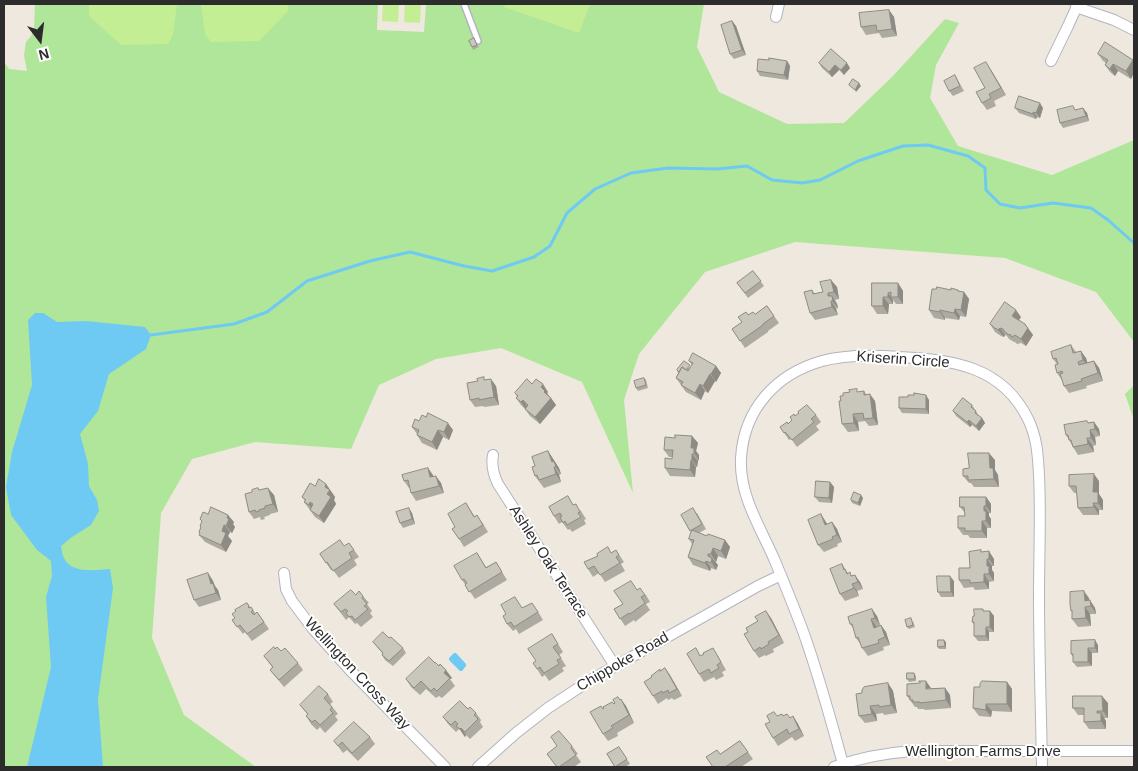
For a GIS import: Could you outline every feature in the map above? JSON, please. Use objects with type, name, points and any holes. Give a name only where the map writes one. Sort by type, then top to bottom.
[{"type":"street","points":[[776,17],[779,4]]},
{"type":"street","points":[[1051,61],[1077,6],[1134,30]]},
{"type":"street","name":"Kriserin Circle","points":[[839,766],[829,711],[804,634],[749,506],[744,491],[741,459],[743,440],[748,425],[756,408],[766,395],[779,383],[807,366],[852,356],[902,357],[953,362],[974,369],[990,377],[1008,390],[1029,420],[1037,447],[1040,522],[1039,596],[1042,767]]},
{"type":"street","name":"Ashley Oak Terrace","points":[[493,456],[491,464],[498,484],[615,666]]},
{"type":"street","name":"Wellington Cross Way","points":[[284,573],[286,590],[313,629],[348,668],[445,767]]},
{"type":"street","name":"Chippoke Road","points":[[478,767],[516,733],[548,708],[589,681],[780,575]]},
{"type":"street","name":"Wellington Farms Drive","points":[[839,766],[887,753],[912,751],[1134,751]]},
{"type":"lane","points":[[464,4],[478,41]]},
{"type":"green space","points":[[35,4],[378,4],[377,30],[424,32],[426,4],[704,4],[697,47],[719,92],[787,124],[844,123],[893,76],[945,19],[959,23],[936,65],[930,98],[958,146],[1052,175],[1134,140],[1134,342],[1096,292],[1005,258],[795,242],[705,272],[639,354],[624,400],[633,493],[582,382],[501,348],[436,359],[379,385],[351,449],[255,442],[192,459],[161,513],[152,638],[184,715],[256,767],[4,767],[4,62],[9,69],[27,71],[24,55],[26,42],[34,30]]},
{"type":"green space","points":[[89,4],[177,4],[173,34],[168,44],[121,45],[89,16]]},
{"type":"green space","points":[[201,4],[288,4],[288,11],[259,41],[211,42],[205,34]]},
{"type":"green space","points":[[383,4],[399,4],[398,22],[382,21]]},
{"type":"green space","points":[[405,4],[421,4],[420,23],[404,22]]},
{"type":"green space","points":[[505,4],[590,4],[579,33],[504,7]]},
{"type":"green space","points":[[1134,385],[1134,420],[1125,394]]},
{"type":"water","points":[[35,313],[43,313],[57,322],[86,321],[145,327],[151,335],[146,349],[109,374],[98,411],[80,434],[88,464],[89,486],[97,500],[99,511],[91,525],[61,546],[63,557],[72,567],[84,570],[110,569],[113,588],[98,699],[103,767],[27,767],[51,667],[46,597],[52,576],[51,561],[37,550],[11,515],[6,487],[12,452],[32,385],[28,320]]},
{"type":"water","points":[[454,653],[466,664],[462,671],[449,660]]},
{"type":"building","points":[[889,10],[892,29],[877,31],[876,25],[861,27],[859,13]]},
{"type":"building","points":[[732,21],[742,50],[730,54],[721,25]]},
{"type":"building","points":[[474,38],[477,45],[472,47],[469,41]]},
{"type":"building","points":[[1105,42],[1133,60],[1126,71],[1113,64],[1110,69],[1105,65],[1108,60],[1098,54]]},
{"type":"building","points":[[831,49],[847,63],[841,70],[835,65],[829,72],[819,63]]},
{"type":"building","points":[[769,58],[787,61],[784,75],[757,71],[758,59],[769,60]]},
{"type":"building","points":[[986,62],[1001,88],[989,94],[991,98],[982,103],[976,92],[985,88],[974,68]]},
{"type":"building","points":[[955,75],[960,86],[949,91],[944,81]]},
{"type":"building","points":[[853,79],[859,83],[855,90],[849,85]]},
{"type":"building","points":[[1019,96],[1040,103],[1036,113],[1033,112],[1033,114],[1015,108]]},
{"type":"building","points":[[1073,106],[1075,110],[1083,108],[1086,116],[1060,123],[1057,110]]},
{"type":"building","points":[[753,271],[761,281],[745,293],[737,283]]},
{"type":"building","points":[[831,280],[834,292],[828,293],[828,296],[832,296],[832,307],[810,313],[804,292],[812,290],[813,294],[823,292],[820,282]]},
{"type":"building","points":[[872,283],[898,283],[898,297],[891,297],[891,292],[888,293],[888,297],[883,297],[883,306],[872,306]]},
{"type":"building","points":[[937,287],[951,290],[951,288],[964,292],[961,310],[955,309],[954,313],[929,310],[932,289]]},
{"type":"building","points":[[1005,302],[1016,310],[1012,316],[1028,328],[1021,339],[1015,335],[1012,337],[1003,329],[1000,328],[998,330],[990,324]]},
{"type":"building","points":[[767,306],[774,316],[740,341],[732,329],[742,322],[738,317],[746,312],[748,315],[753,312],[755,314]]},
{"type":"building","points":[[1071,345],[1073,353],[1081,351],[1083,360],[1078,362],[1079,365],[1094,361],[1098,373],[1081,379],[1082,381],[1064,386],[1060,374],[1063,373],[1062,371],[1057,373],[1055,365],[1058,364],[1056,358],[1053,359],[1051,352]]},
{"type":"building","points":[[693,353],[716,366],[703,386],[700,384],[695,393],[681,385],[683,382],[676,378],[682,367],[688,371],[693,363],[689,361]]},
{"type":"building","points":[[684,361],[690,365],[686,370],[682,367],[679,372],[677,370]]},
{"type":"building","points":[[484,377],[484,380],[491,379],[494,397],[470,400],[467,383],[478,381],[477,379]]},
{"type":"building","points":[[644,378],[646,385],[636,388],[634,381]]},
{"type":"building","points":[[527,379],[532,384],[536,379],[543,384],[541,387],[551,398],[535,417],[525,409],[528,405],[523,400],[521,402],[516,398],[518,396],[515,393]]},
{"type":"building","points":[[857,389],[857,392],[864,391],[864,395],[870,394],[873,418],[864,419],[863,413],[853,414],[854,423],[842,424],[840,396],[843,396],[843,393],[850,392],[849,390]]},
{"type":"building","points":[[914,393],[926,395],[926,409],[899,408],[899,397],[908,397],[908,395],[914,395]]},
{"type":"building","points":[[963,398],[972,405],[971,407],[976,411],[975,413],[982,418],[976,426],[969,420],[967,422],[953,411]]},
{"type":"building","points":[[807,405],[816,415],[811,419],[814,422],[792,440],[780,427],[787,422],[788,424],[792,420],[790,417],[794,414],[795,416]]},
{"type":"building","points":[[428,413],[448,423],[444,432],[438,430],[432,442],[417,435],[419,430],[412,427],[415,419],[419,421],[422,415],[426,417]]},
{"type":"building","points":[[1087,421],[1088,423],[1094,422],[1095,429],[1090,430],[1091,438],[1087,438],[1088,444],[1073,447],[1071,440],[1066,435],[1064,425]]},
{"type":"building","points":[[675,435],[692,436],[691,448],[694,448],[694,454],[692,454],[690,470],[665,468],[665,458],[672,459],[673,450],[664,450],[665,437],[675,438]]},
{"type":"building","points":[[548,451],[552,462],[554,461],[556,474],[539,480],[537,475],[535,476],[532,467],[535,466],[532,457]]},
{"type":"building","points":[[968,453],[989,453],[990,468],[993,468],[994,479],[968,480],[968,476],[963,476],[963,469],[969,468]]},
{"type":"building","points":[[428,468],[430,477],[436,476],[439,486],[411,493],[408,480],[404,481],[402,475]]},
{"type":"building","points":[[1094,474],[1093,492],[1098,492],[1098,503],[1093,503],[1094,507],[1078,508],[1076,486],[1069,486],[1069,475]]},
{"type":"building","points":[[319,479],[330,490],[327,494],[331,497],[319,516],[310,510],[313,504],[310,502],[309,505],[304,502],[306,500],[302,497],[310,483],[315,486]]},
{"type":"building","points":[[816,481],[830,482],[829,498],[815,497]]},
{"type":"building","points":[[258,488],[259,490],[268,488],[273,504],[265,506],[265,508],[256,512],[255,510],[249,512],[245,494]]},
{"type":"building","points":[[854,492],[861,495],[858,503],[851,500]]},
{"type":"building","points":[[568,496],[573,505],[576,504],[581,517],[567,525],[565,521],[563,523],[560,513],[554,516],[549,507]]},
{"type":"building","points":[[960,497],[986,497],[984,511],[986,511],[986,521],[982,521],[982,531],[965,531],[965,528],[958,528],[958,516],[965,516],[964,507],[960,507]]},
{"type":"building","points":[[466,503],[474,517],[477,515],[483,525],[459,539],[452,529],[455,527],[448,514]]},
{"type":"building","points":[[211,507],[228,515],[227,518],[229,519],[222,531],[226,533],[221,545],[199,535],[202,521],[200,519],[203,512],[208,514]]},
{"type":"building","points":[[409,508],[412,519],[400,523],[396,512]]},
{"type":"building","points":[[693,508],[702,524],[690,531],[681,515]]},
{"type":"building","points":[[821,514],[825,525],[832,522],[837,535],[832,537],[833,539],[818,545],[808,520]]},
{"type":"building","points":[[692,530],[725,540],[721,551],[713,548],[711,554],[708,554],[712,558],[711,563],[706,561],[705,563],[688,557],[694,540],[689,539]]},
{"type":"building","points":[[340,540],[344,546],[349,543],[354,550],[349,553],[352,558],[333,571],[320,554]]},
{"type":"building","points":[[608,547],[611,553],[616,550],[619,555],[616,557],[620,563],[600,575],[594,566],[588,569],[584,562],[598,556],[597,554]]},
{"type":"building","points":[[981,550],[981,552],[989,551],[987,566],[989,566],[989,574],[984,574],[984,582],[970,583],[970,580],[959,580],[959,568],[970,568],[969,552]]},
{"type":"building","points":[[477,553],[486,568],[496,562],[502,572],[469,592],[465,585],[467,583],[464,579],[462,580],[454,566]]},
{"type":"building","points":[[842,564],[847,574],[850,572],[851,576],[855,575],[858,582],[852,584],[854,588],[840,594],[830,569]]},
{"type":"building","points":[[208,573],[216,593],[194,600],[187,580]]},
{"type":"building","points":[[937,576],[950,576],[951,592],[938,592]]},
{"type":"building","points":[[631,581],[637,590],[640,588],[645,595],[641,597],[645,603],[620,619],[614,609],[623,604],[614,591]]},
{"type":"building","points":[[351,590],[356,595],[359,591],[367,604],[364,606],[368,609],[355,620],[352,616],[349,617],[346,613],[348,611],[345,609],[341,612],[334,604]]},
{"type":"building","points":[[1084,591],[1085,601],[1090,600],[1091,606],[1085,607],[1086,618],[1072,619],[1070,592]]},
{"type":"building","points":[[515,597],[522,608],[532,603],[538,612],[514,627],[511,622],[507,624],[503,616],[506,614],[501,605]]},
{"type":"building","points":[[247,603],[248,607],[251,607],[253,610],[251,612],[254,615],[257,612],[264,622],[247,634],[240,625],[237,627],[232,620],[235,618],[232,614]]},
{"type":"building","points":[[872,609],[875,618],[871,619],[874,628],[881,625],[885,637],[878,640],[879,643],[862,648],[848,617]]},
{"type":"building","points":[[974,609],[990,611],[990,627],[986,627],[986,636],[974,636],[974,622],[972,622]]},
{"type":"building","points":[[766,611],[779,635],[768,642],[769,644],[754,651],[744,634],[748,632],[746,628],[758,621],[755,617]]},
{"type":"building","points":[[911,618],[913,625],[907,627],[905,620]]},
{"type":"building","points":[[383,632],[403,648],[389,661],[373,642]]},
{"type":"building","points":[[552,634],[558,644],[553,647],[561,658],[557,660],[559,664],[544,673],[540,667],[537,669],[533,663],[536,661],[528,649]]},
{"type":"building","points":[[938,640],[944,640],[945,646],[938,647]]},
{"type":"building","points":[[1095,640],[1095,648],[1088,648],[1088,662],[1073,662],[1071,641]]},
{"type":"building","points":[[274,647],[281,651],[285,648],[298,663],[279,680],[270,670],[273,667],[264,656]]},
{"type":"building","points":[[696,648],[700,656],[713,648],[721,662],[717,665],[719,668],[711,673],[709,669],[699,674],[687,654]]},
{"type":"building","points":[[429,657],[446,670],[444,673],[450,678],[437,691],[434,688],[431,691],[421,681],[414,688],[406,679]]},
{"type":"building","points":[[665,668],[677,689],[669,693],[668,690],[663,693],[662,691],[653,696],[644,682],[660,669],[660,671]]},
{"type":"building","points":[[907,673],[914,673],[915,679],[907,679]]},
{"type":"building","points":[[919,681],[926,681],[926,689],[945,688],[946,700],[920,703],[910,700],[910,696],[907,696],[907,684],[920,683]]},
{"type":"building","points":[[982,681],[1007,682],[1007,704],[986,704],[986,710],[973,708],[974,687],[980,687]]},
{"type":"building","points":[[888,683],[891,705],[870,706],[872,714],[859,716],[856,694],[862,693],[864,687]]},
{"type":"building","points":[[319,686],[328,694],[324,698],[332,707],[330,710],[333,713],[320,725],[315,720],[312,722],[306,716],[308,714],[300,705]]},
{"type":"building","points":[[1073,696],[1102,696],[1103,711],[1097,711],[1097,713],[1101,713],[1101,721],[1084,722],[1084,708],[1073,708]]},
{"type":"building","points":[[618,697],[621,699],[629,715],[611,726],[613,728],[603,734],[590,712],[601,706],[603,709],[603,707],[612,702],[614,704],[613,700]]},
{"type":"building","points":[[460,701],[468,709],[470,707],[476,713],[474,715],[478,719],[465,732],[456,726],[458,724],[455,721],[451,725],[443,717]]},
{"type":"building","points":[[774,712],[777,716],[787,714],[790,718],[793,716],[799,729],[789,734],[787,729],[773,738],[765,724],[770,722],[767,716]]},
{"type":"building","points":[[354,722],[370,737],[352,753],[342,742],[338,746],[334,741]]},
{"type":"building","points":[[559,731],[572,746],[571,748],[576,755],[557,767],[547,754],[557,746],[551,737]]},
{"type":"building","points":[[740,741],[748,752],[725,767],[713,767],[706,757],[717,750],[720,754]]},
{"type":"building","points":[[619,747],[627,759],[615,767],[607,754]]},
{"type":"waterway","points":[[151,335],[234,324],[267,312],[307,281],[370,261],[410,252],[492,271],[534,257],[550,246],[567,213],[595,189],[631,173],[668,168],[717,169],[747,166],[772,180],[802,183],[820,180],[858,161],[903,146],[928,145],[968,156],[985,168],[986,190],[1000,204],[1020,208],[1053,203],[1091,208],[1134,243]]}]
